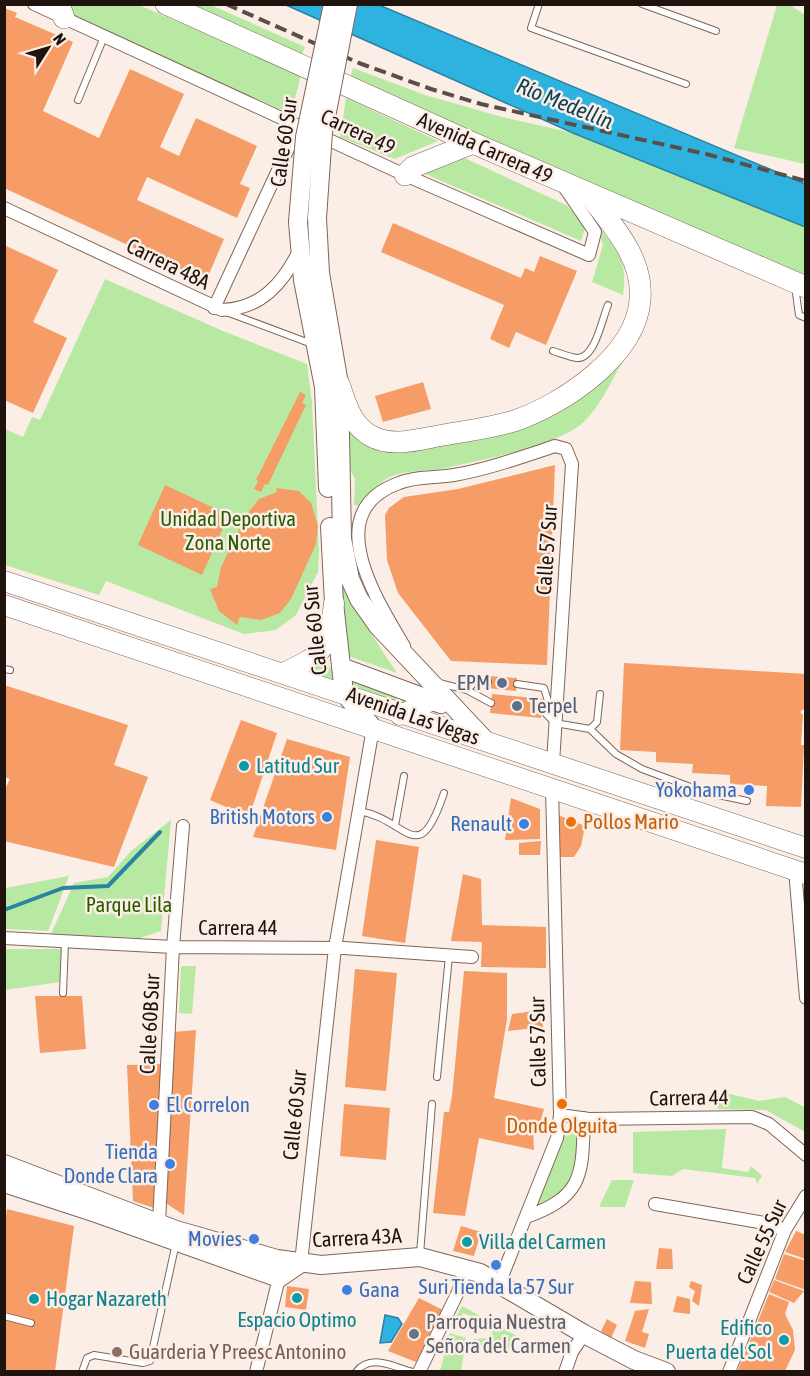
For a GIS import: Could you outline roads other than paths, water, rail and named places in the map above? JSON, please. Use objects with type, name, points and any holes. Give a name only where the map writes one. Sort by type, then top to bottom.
[{"type":"highway","name":"Avenida Carrera 49","points":[[166,4],[473,143],[800,285]]},
{"type":"highway","points":[[405,176],[413,167],[473,143]]},
{"type":"highway","points":[[339,384],[356,425],[372,437],[402,443],[513,421],[551,405],[590,378],[622,343],[637,317],[640,300],[637,268],[630,252],[588,193]]},
{"type":"main road","name":"Calle 60 Sur","points":[[333,4],[305,137],[298,222],[299,251],[325,399],[334,603],[344,693],[373,728]]},
{"type":"main road","name":"Calle 60 Sur","points":[[348,4],[323,132],[317,218],[320,273],[339,384],[344,561],[359,599],[368,614],[428,684]]},
{"type":"main road","name":"Avenida Las Vegas","points":[[4,581],[806,848]]},
{"type":"main road","points":[[283,673],[313,658],[324,647],[331,632],[334,603]]},
{"type":"main road","name":"Avenida Las Vegas","points":[[4,605],[800,872]]},
{"type":"main road","points":[[341,667],[428,684],[486,741]]},
{"type":"main road","points":[[239,683],[280,688],[312,696],[315,695],[319,684]]},
{"type":"main road","points":[[373,728],[404,713],[428,684]]},
{"type":"main road","name":"Carrera 43A","points":[[4,1164],[197,1237],[302,1263],[321,1265],[420,1257],[466,1268],[499,1284],[584,1334],[632,1366],[666,1371]]},
{"type":"main road","points":[[4,1184],[86,1209],[279,1278],[302,1263]]},
{"type":"street","name":"Carrera 49","points":[[34,4],[62,11],[104,36],[405,176],[590,255],[595,232],[561,181]]},
{"type":"street","points":[[218,309],[299,125]]},
{"type":"street","name":"Carrera 48A","points":[[4,208],[218,309],[244,307],[274,290],[285,279],[299,251]]},
{"type":"street","name":"Calle 57 Sur","points":[[428,684],[371,590],[363,568],[360,519],[373,498],[401,482],[471,471],[555,446],[566,448],[572,464],[553,763]]},
{"type":"street","name":"Calle 60 Sur","points":[[302,1263],[336,948],[373,728]]},
{"type":"street","name":"Calle 57 Sur","points":[[499,1284],[557,1138],[560,1115],[552,788]]},
{"type":"street","name":"Calle 60B Sur","points":[[159,1223],[173,947],[183,826]]},
{"type":"street","points":[[800,872],[806,998]]},
{"type":"street","name":"Carrera 44","points":[[4,938],[173,947],[336,948],[472,957]]},
{"type":"street","name":"Carrera 44","points":[[560,1115],[584,1118],[752,1117],[769,1124],[806,1155]]},
{"type":"street","points":[[526,1217],[552,1207],[578,1180],[582,1167],[584,1118]]},
{"type":"street","name":"Calle 55 Sur","points":[[729,1371],[741,1353],[785,1230],[806,1196]]},
{"type":"street","points":[[655,1204],[765,1223],[785,1230]]},
{"type":"street","points":[[419,1371],[459,1289],[466,1268]]},
{"type":"street","points":[[256,1371],[279,1278]]},
{"type":"street","points":[[565,1371],[572,1352],[584,1334]]},
{"type":"lane","points":[[539,4],[531,28],[686,84]]},
{"type":"lane","points":[[642,4],[716,31]]},
{"type":"lane","points":[[78,100],[104,36]]},
{"type":"lane","points":[[800,285],[799,315],[806,318]]},
{"type":"lane","points":[[553,351],[578,358],[586,356],[591,349],[608,305]]},
{"type":"lane","points":[[218,309],[316,345]]},
{"type":"lane","points":[[467,690],[476,681],[488,682]]},
{"type":"lane","points":[[428,684],[467,690],[491,703]]},
{"type":"lane","points":[[517,684],[544,688],[555,723]]},
{"type":"lane","points":[[590,729],[597,722],[600,694]]},
{"type":"lane","points":[[542,710],[555,723],[590,729],[616,754],[642,768],[705,792],[747,801]]},
{"type":"lane","points":[[395,826],[404,776]]},
{"type":"lane","points":[[359,811],[383,818],[408,835],[425,833],[436,819],[444,793]]},
{"type":"lane","points":[[63,993],[65,942]]},
{"type":"lane","points":[[437,1077],[448,956]]},
{"type":"lane","points":[[420,1257],[432,1104]]},
{"type":"lane","points":[[82,1371],[87,1358],[94,1355],[143,1363],[150,1361],[176,1243]]},
{"type":"lane","points":[[4,1316],[31,1323]]},
{"type":"lane","points":[[356,1371],[365,1363],[374,1360],[413,1371]]},
{"type":"water","name":"Río Medellín","points":[[286,5],[379,5],[805,184],[805,227],[573,133]]},
{"type":"water","points":[[385,1315],[398,1318],[402,1324],[391,1342],[380,1343]]},
{"type":"waterway","points":[[4,910],[63,888],[108,886],[160,832]]},
{"type":"railway","points":[[226,4],[359,63],[431,89],[481,104],[706,154],[806,181]]},
{"type":"place","name":"EPM","points":[[502,683]]},
{"type":"place","name":"Terpel","points":[[517,706]]},
{"type":"place","name":"Latitud Sur","points":[[244,766]]},
{"type":"place","name":"Yokohama","points":[[749,790]]},
{"type":"place","name":"British Motors","points":[[327,817]]},
{"type":"place","name":"Pollos Mario","points":[[571,822]]},
{"type":"place","name":"Renault","points":[[524,824]]},
{"type":"place","name":"Donde Olguita","points":[[562,1104]]},
{"type":"place","name":"El Correlon","points":[[154,1105]]},
{"type":"place","name":"Tienda Donde Clara","points":[[170,1164]]},
{"type":"place","name":"Movies","points":[[254,1239]]},
{"type":"place","name":"Villa del Carmen","points":[[467,1242]]},
{"type":"place","name":"Suri Tienda la 57 Sur","points":[[496,1265]]},
{"type":"place","name":"Gana","points":[[347,1290]]},
{"type":"place","name":"Espacio Optimo","points":[[297,1298]]},
{"type":"place","name":"Hogar Nazareth","points":[[34,1299]]},
{"type":"place","name":"Parroquia Nuestra Señora del Carmen","points":[[414,1334]]},
{"type":"place","name":"Edifico Puerta del Sol","points":[[784,1340]]},
{"type":"place","name":"Guarderia Y Preesc Antonino","points":[[117,1352]]},
{"type":"park label","name":"Unidad Deportiva Zona Norte","points":[[228,531]]},
{"type":"park label","name":"Parque Lila","points":[[129,905]]}]
